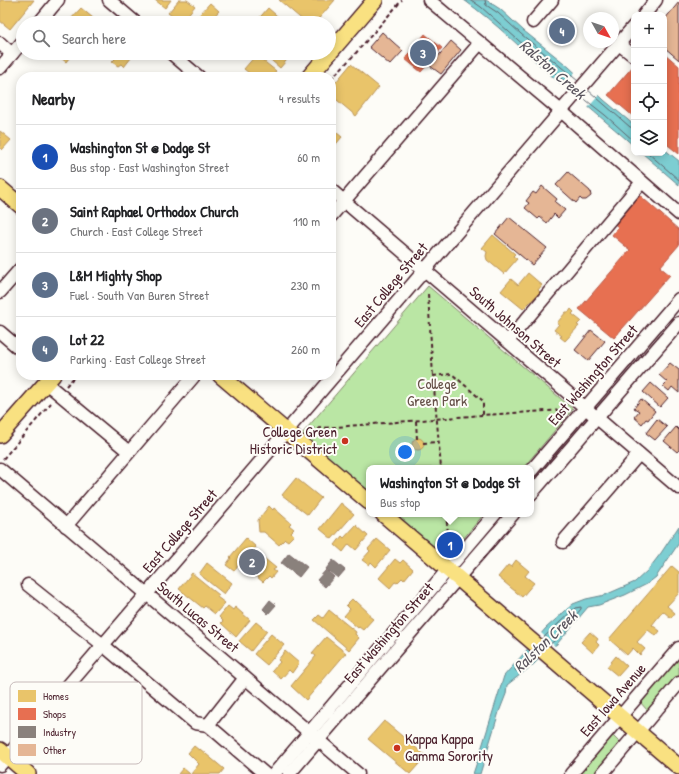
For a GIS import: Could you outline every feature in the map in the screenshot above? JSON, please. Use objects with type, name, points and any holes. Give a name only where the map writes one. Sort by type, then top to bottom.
[{"type":"main road","points":[[336,46],[375,0]]},
{"type":"main road","points":[[313,72],[324,60]]},
{"type":"main road","points":[[0,188],[16,202]]},
{"type":"main road","points":[[0,435],[47,380]]},
{"type":"main road","points":[[226,380],[366,499]]},
{"type":"main road","points":[[386,517],[679,767]]},
{"type":"main road","points":[[13,764],[28,774]]},
{"type":"street","points":[[45,16],[58,0]]},
{"type":"street","points":[[109,0],[128,16]]},
{"type":"street","points":[[429,0],[561,111],[679,214]]},
{"type":"street","points":[[533,22],[552,0]]},
{"type":"street","points":[[646,12],[656,0]]},
{"type":"street","name":"East College Street","points":[[619,44],[631,30]]},
{"type":"street","points":[[0,43],[12,54]]},
{"type":"street","points":[[336,210],[480,43]]},
{"type":"street","points":[[619,44],[631,54]]},
{"type":"street","name":"East College Street","points":[[336,374],[616,48]]},
{"type":"street","points":[[0,68],[16,49]]},
{"type":"street","points":[[179,60],[193,72]]},
{"type":"street","points":[[508,341],[642,182]]},
{"type":"street","name":"South Johnson Street","points":[[336,194],[679,488]]},
{"type":"street","points":[[0,292],[16,274]]},
{"type":"street","name":"East Washington Street","points":[[534,468],[679,299]]},
{"type":"street","name":"East Washington Street","points":[[534,491],[679,323]]},
{"type":"street","points":[[0,332],[16,346]]},
{"type":"street","points":[[52,380],[59,394],[129,452]]},
{"type":"street","points":[[66,526],[191,380]]},
{"type":"street","name":"East College Street","points":[[70,682],[331,380]]},
{"type":"street","points":[[563,542],[639,454]]},
{"type":"street","name":"South Lucas Street","points":[[0,469],[358,774]]},
{"type":"street","name":"East Washington Street","points":[[289,774],[314,737],[452,574],[493,517]]},
{"type":"street","name":"East Washington Street","points":[[452,574],[510,517]]},
{"type":"street","points":[[28,585],[103,645],[195,723],[208,724],[265,774]]},
{"type":"street","name":"East Iowa Avenue","points":[[571,774],[679,648]]},
{"type":"street","points":[[208,724],[245,678]]},
{"type":"street","points":[[602,774],[679,683]]},
{"type":"street","name":"East Washington Street","points":[[274,774],[314,737]]},
{"type":"street","name":"East College Street","points":[[2,757],[10,748]]},
{"type":"path","points":[[336,74],[402,0]]},
{"type":"path","points":[[428,294],[440,465]]},
{"type":"path","points":[[433,376],[452,374],[483,401],[483,415]]},
{"type":"path","points":[[0,463],[72,380]]},
{"type":"path","points":[[311,429],[563,410]]},
{"type":"path","points":[[416,421],[417,439]]},
{"type":"path","points":[[423,444],[438,442]]},
{"type":"path","points":[[446,517],[449,544]]},
{"type":"green space","name":"College Green Park","points":[[428,286],[573,409],[526,465],[366,465],[366,489],[302,434]]},
{"type":"green space","points":[[399,517],[481,517],[447,558]]},
{"type":"green space","points":[[679,656],[679,677],[652,709],[647,710],[640,702]]},
{"type":"green space","points":[[611,736],[613,736],[620,743],[620,746],[596,774],[578,774]]},
{"type":"water","name":"Ralston Creek","points":[[464,0],[486,0],[500,9],[524,31],[569,67],[604,100],[631,122],[631,143],[554,78]]},
{"type":"water","points":[[667,151],[679,161],[679,185],[645,156],[667,156]]},
{"type":"water","name":"Ralston Creek","points":[[679,526],[679,543],[656,577],[647,584],[625,595],[599,605],[588,607],[557,644],[507,685],[506,694],[480,774],[473,774],[504,676],[546,628],[573,604],[586,599],[605,595],[635,582],[648,570]]},
{"type":"pier","points":[[576,71],[600,94],[587,109],[562,87]]},
{"type":"pier","points":[[540,632],[556,647],[548,652],[540,661],[526,648]]},
{"type":"building: Homes","points":[[0,0],[34,0],[21,16],[16,16],[16,22],[10,29],[0,21]]},
{"type":"building: Homes","points":[[155,0],[171,0],[165,8]]},
{"type":"building: Homes","points":[[179,0],[187,0],[195,6],[187,16],[172,16],[168,13]]},
{"type":"building: Homes","points":[[279,0],[335,0],[321,16],[298,16]]},
{"type":"building: Homes","points":[[210,3],[219,11],[214,16],[198,16]]},
{"type":"building: Homes","points":[[81,8],[91,16],[74,16]]},
{"type":"building: Homes","points":[[268,8],[277,16],[261,16]]},
{"type":"building: Homes","points":[[114,60],[130,60],[124,67],[121,64],[118,66],[112,62]]},
{"type":"building: Homes","points":[[252,60],[262,60],[276,71],[248,72],[244,69]]},
{"type":"building: Homes","points":[[271,60],[287,60],[280,68]]},
{"type":"building: Homes","points":[[351,64],[379,87],[356,116],[336,99],[336,82]]},
{"type":"building: Homes","points":[[0,131],[11,140],[2,150],[0,148]]},
{"type":"building: Homes","points":[[336,132],[342,137],[336,144]]},
{"type":"building: Homes","points":[[493,235],[515,254],[513,256],[517,259],[504,274],[487,260],[487,252],[482,248]]},
{"type":"building: Homes","points":[[528,273],[542,285],[538,290],[540,292],[523,309],[501,291],[511,279],[518,285]]},
{"type":"building: Homes","points":[[571,309],[574,312],[572,314],[581,321],[577,325],[579,326],[565,341],[560,337],[562,336],[554,330],[559,324],[557,323],[566,312],[569,312]]},
{"type":"building: Homes","points":[[418,438],[422,440],[424,444],[422,448],[418,450],[414,448],[412,444],[414,440]]},
{"type":"building: Homes","points":[[296,478],[321,498],[308,515],[282,495]]},
{"type":"building: Homes","points":[[341,503],[354,514],[332,539],[320,529]]},
{"type":"building: Homes","points":[[269,506],[273,510],[274,508],[291,523],[289,525],[294,529],[291,532],[294,535],[288,541],[285,539],[279,545],[264,532],[259,532],[258,520]]},
{"type":"building: Homes","points":[[356,525],[368,536],[356,550],[349,544],[343,552],[335,545],[342,536],[344,538]]},
{"type":"building: Homes","points":[[246,538],[256,547],[254,550],[276,568],[273,570],[276,572],[271,578],[269,576],[263,582],[240,563],[234,571],[226,565],[231,558],[230,557]]},
{"type":"building: Homes","points":[[377,539],[390,550],[376,567],[371,562],[369,565],[362,560],[370,551],[368,549]]},
{"type":"building: Homes","points":[[395,559],[400,563],[403,560],[413,569],[404,580],[402,578],[397,583],[395,582],[390,588],[379,578]]},
{"type":"building: Homes","points":[[516,560],[529,571],[525,576],[534,583],[522,597],[498,577],[508,565],[511,567]]},
{"type":"building: Homes","points":[[207,563],[232,583],[224,594],[199,574]]},
{"type":"building: Homes","points":[[672,566],[679,572],[679,593],[667,606],[675,613],[671,618],[663,611],[652,625],[660,631],[656,636],[648,630],[637,642],[645,649],[640,655],[633,648],[627,655],[609,639]]},
{"type":"building: Homes","points":[[192,573],[219,595],[217,597],[225,603],[215,614],[205,606],[203,608],[179,589]]},
{"type":"building: Homes","points":[[352,599],[370,614],[369,616],[373,619],[363,630],[359,627],[358,628],[344,616],[350,609],[346,605]]},
{"type":"building: Homes","points":[[228,606],[233,610],[235,607],[250,620],[236,637],[221,623],[223,621],[219,617]]},
{"type":"building: Homes","points":[[329,610],[356,632],[355,634],[359,638],[349,650],[314,620],[319,615],[323,618]]},
{"type":"building: Homes","points":[[256,622],[267,631],[251,651],[239,641]]},
{"type":"building: Homes","points":[[590,632],[598,639],[596,642],[599,645],[593,653],[581,642]]},
{"type":"building: Homes","points":[[271,634],[284,645],[267,665],[254,654]]},
{"type":"building: Homes","points":[[326,637],[346,653],[306,700],[291,686],[316,656],[312,653]]},
{"type":"building: Homes","points":[[285,651],[299,663],[292,673],[289,670],[281,679],[272,671],[280,662],[278,660]]},
{"type":"building: Homes","points":[[616,656],[627,666],[618,676],[607,667]]},
{"type":"building: Homes","name":"Kappa Kappa Gamma Sorority","points":[[384,721],[426,756],[410,774],[368,739]]},
{"type":"building: Homes","points":[[194,746],[199,750],[200,749],[224,769],[220,774],[191,774],[199,764],[188,753]]},
{"type":"building: Homes","points":[[183,768],[190,774],[178,774]]},
{"type":"building: Shops","points":[[425,34],[442,48],[421,72],[405,59]]},
{"type":"building: Shops","points":[[667,56],[679,66],[679,154],[667,144]]},
{"type":"building: Shops","points":[[631,68],[631,114],[608,95]]},
{"type":"building: Shops","points":[[635,191],[679,230],[679,245],[660,267],[670,275],[614,338],[579,309],[630,250],[612,235],[618,227],[610,220]]},
{"type":"building: Industry","points":[[289,553],[307,567],[299,577],[281,563]]},
{"type":"building: Industry","points":[[333,560],[345,570],[338,578],[326,569]]},
{"type":"building: Industry","points":[[326,570],[334,577],[325,587],[317,580]]},
{"type":"building: Industry","points":[[270,600],[276,605],[268,614],[263,609]]},
{"type":"building: Other","points":[[679,2],[679,60],[667,50],[667,16]]},
{"type":"building: Other","points":[[382,32],[403,51],[390,65],[369,47]]},
{"type":"building: Other","points":[[451,41],[461,50],[441,74],[430,66]]},
{"type":"building: Other","points":[[568,172],[590,191],[591,196],[586,200],[582,200],[580,198],[576,203],[556,185]]},
{"type":"building: Other","points":[[542,186],[557,199],[555,202],[565,210],[558,218],[554,214],[547,223],[540,217],[538,219],[525,208],[529,203],[526,201],[533,192],[536,194]]},
{"type":"building: Other","points":[[509,217],[547,248],[532,265],[495,234]]},
{"type":"building: Other","points":[[591,330],[605,341],[588,361],[575,350]]},
{"type":"building: Other","points":[[670,363],[679,370],[679,393],[672,387],[669,391],[663,386],[667,382],[659,375]]},
{"type":"building: Other","points":[[651,383],[668,398],[660,407],[643,392]]},
{"type":"building: Other","points":[[641,399],[655,411],[648,420],[646,419],[642,424],[634,417],[639,411],[634,408]]},
{"type":"building: Other","points":[[657,419],[667,427],[655,440],[646,433]]},
{"type":"building: Other","points":[[676,427],[679,430],[679,450],[677,452],[664,441]]},
{"type":"place","name":"Lot 22","points":[[562,31]]},
{"type":"place","name":"L&M Mighty Shop","points":[[423,53]]},
{"type":"place","name":"College Green Historic District","points":[[345,441]]},
{"type":"place","name":"Washington St @ Dodge St","points":[[450,545]]},
{"type":"place","name":"Saint Raphael Orthodox Church","points":[[252,562]]},
{"type":"place","name":"Kappa Kappa Gamma Sorority","points":[[397,748]]}]
